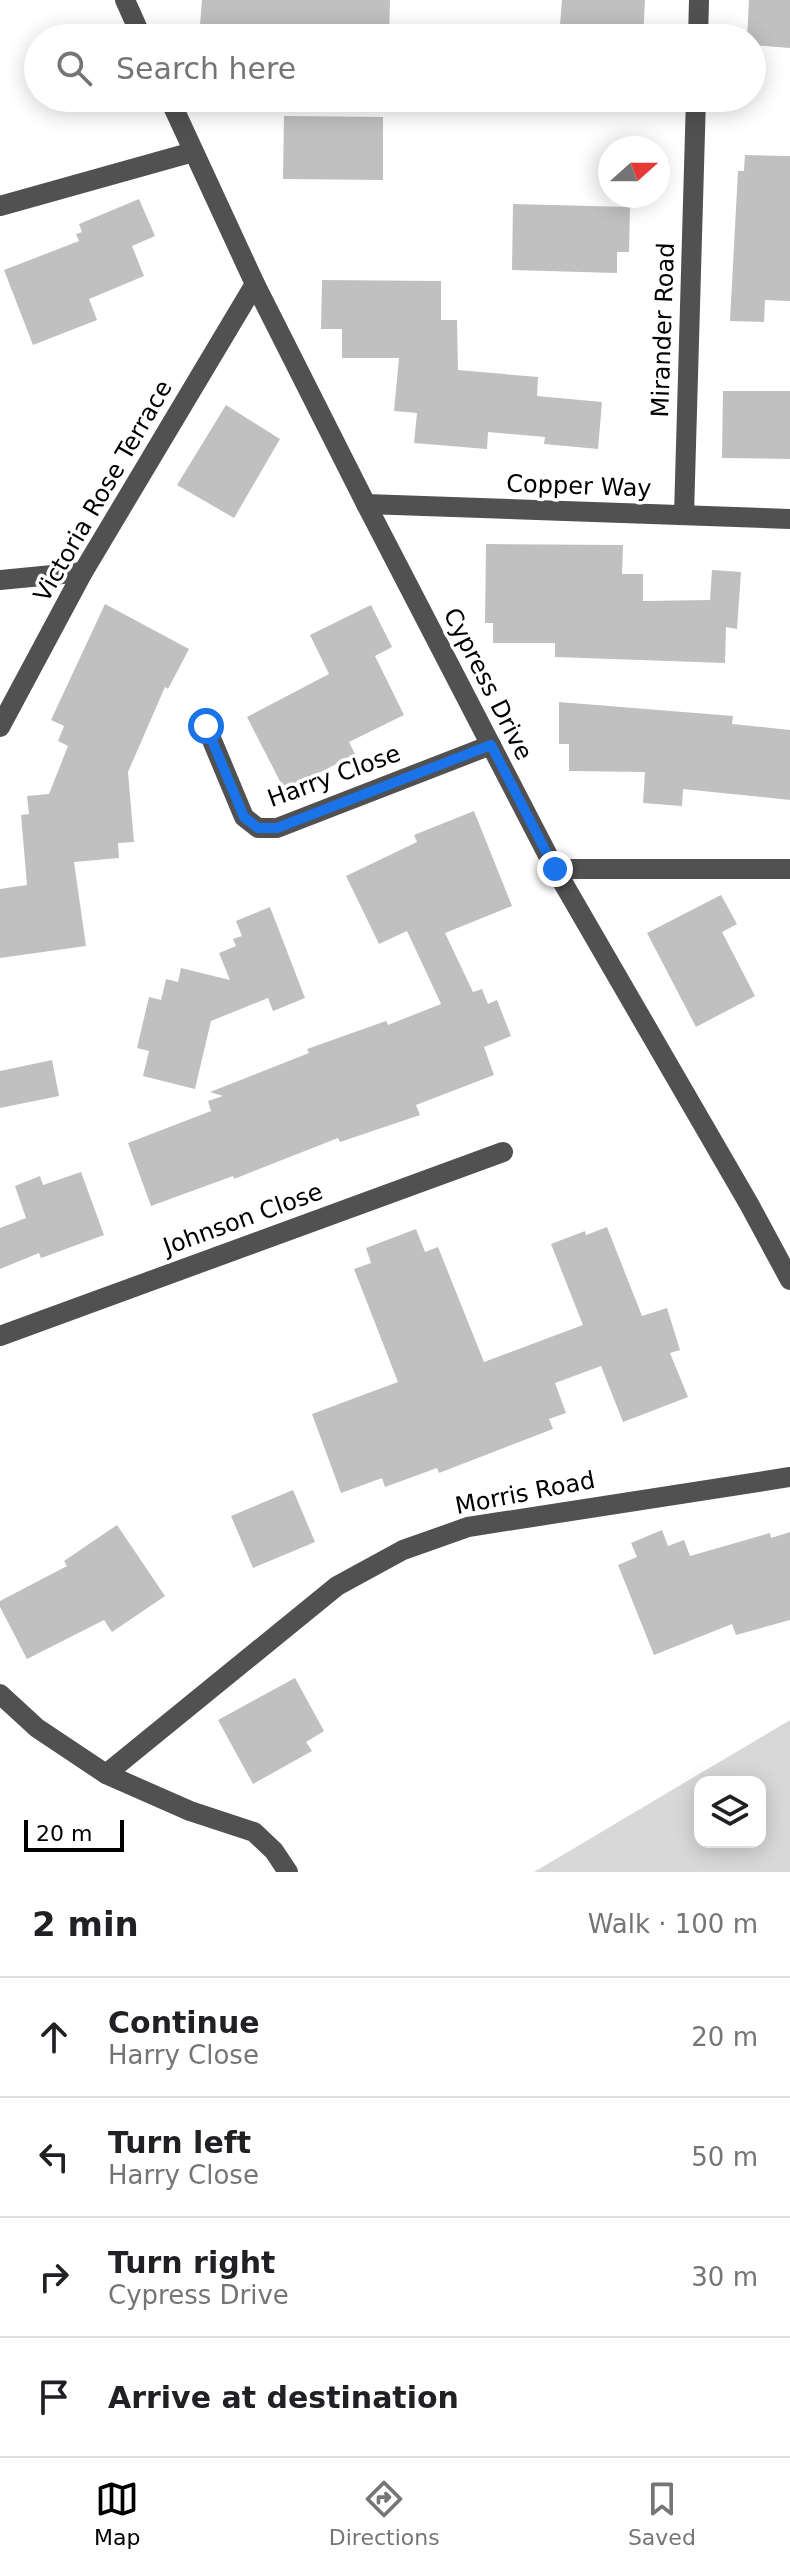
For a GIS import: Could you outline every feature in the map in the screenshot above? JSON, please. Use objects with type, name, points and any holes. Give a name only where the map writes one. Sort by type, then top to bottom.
[{"type":"street","points":[[125,0],[136,24]]},
{"type":"street","points":[[698,24],[699,0]]},
{"type":"street","name":"Cypress Drive","points":[[175,112],[255,284],[555,869],[790,1280]]},
{"type":"street","name":"Mirander Road","points":[[684,515],[696,112]]},
{"type":"street","points":[[0,206],[193,152]]},
{"type":"street","name":"Victoria Rose Terrace","points":[[0,727],[83,572],[255,284]]},
{"type":"street","name":"Copper Way","points":[[366,504],[790,519]]},
{"type":"street","points":[[0,580],[83,572]]},
{"type":"street","name":"Harry Close","points":[[206,726],[244,817],[258,828],[277,828],[491,745]]},
{"type":"street","points":[[555,869],[790,869]]},
{"type":"street","name":"Johnson Close","points":[[0,1336],[503,1152]]},
{"type":"street","name":"Morris Road","points":[[106,1774],[337,1586],[403,1550],[468,1527],[790,1477]]},
{"type":"street","points":[[0,1694],[37,1728],[106,1774],[190,1811],[254,1832],[274,1851],[288,1872]]},
{"type":"shaded area","points":[[790,1720],[790,1872],[534,1872],[694,1777],[694,1848],[766,1848],[766,1776],[696,1776]]},
{"type":"building","points":[[202,0],[390,0],[389,24],[200,24]]},
{"type":"building","points":[[562,0],[645,0],[644,24],[560,24]]},
{"type":"building","points":[[749,0],[790,0],[790,48],[766,46],[766,24],[748,24]]},
{"type":"building","points":[[284,116],[383,117],[383,180],[283,179]]},
{"type":"building","points":[[745,155],[790,156],[790,301],[765,300],[764,322],[730,321],[738,171],[744,171]]},
{"type":"building","points":[[139,199],[155,236],[132,246],[144,276],[89,299],[97,320],[33,345],[4,270],[79,241],[76,234],[82,232],[79,224]]},
{"type":"building","points":[[513,204],[630,208],[629,252],[617,252],[617,273],[512,270]]},
{"type":"building","points":[[322,280],[441,281],[441,320],[457,320],[458,370],[538,377],[537,396],[602,402],[598,449],[544,444],[545,437],[488,432],[487,449],[414,443],[417,413],[394,411],[399,358],[342,358],[342,329],[321,329]]},
{"type":"building","points":[[723,391],[790,391],[790,459],[722,458]]},
{"type":"building","points":[[226,405],[280,439],[234,518],[177,485]]},
{"type":"building","points":[[486,544],[623,545],[622,574],[643,574],[643,601],[710,600],[712,570],[741,572],[737,629],[726,627],[725,663],[555,657],[555,643],[493,643],[493,623],[485,623]]},
{"type":"building","points":[[105,604],[189,649],[168,689],[165,687],[128,772],[134,842],[118,843],[119,858],[74,862],[86,946],[0,958],[0,889],[27,885],[21,815],[29,814],[27,796],[49,794],[68,746],[58,741],[64,726],[51,720]]},
{"type":"building","points":[[371,605],[392,647],[375,656],[404,715],[349,742],[355,754],[285,791],[247,717],[329,674],[310,635]]},
{"type":"building","points":[[559,702],[733,716],[732,724],[790,730],[790,800],[683,789],[682,806],[643,803],[645,772],[569,771],[569,744],[559,744]]},
{"type":"building","points":[[474,811],[512,906],[445,933],[473,992],[482,989],[488,1004],[497,1000],[511,1036],[484,1047],[494,1075],[416,1105],[420,1115],[340,1142],[338,1138],[234,1179],[233,1176],[151,1206],[128,1143],[211,1111],[208,1101],[223,1096],[210,1092],[309,1053],[307,1049],[386,1021],[388,1025],[441,1004],[407,931],[379,944],[346,876],[417,842],[414,835]]},
{"type":"building","points":[[721,895],[737,924],[722,932],[755,996],[696,1027],[647,933]]},
{"type":"building","points":[[270,907],[305,998],[273,1011],[268,998],[211,1021],[195,1089],[143,1076],[149,1051],[137,1048],[149,997],[161,1000],[166,979],[178,982],[181,968],[230,980],[219,953],[236,946],[233,939],[242,936],[236,921]]},
{"type":"building","points":[[52,1060],[59,1096],[0,1108],[0,1071]]},
{"type":"building","points":[[81,1172],[104,1235],[41,1258],[39,1253],[0,1269],[0,1228],[26,1218],[15,1186],[40,1176],[43,1185]]},
{"type":"building","points":[[607,1227],[642,1316],[667,1308],[680,1350],[670,1353],[688,1397],[623,1422],[601,1366],[555,1383],[566,1413],[549,1419],[553,1429],[439,1473],[437,1468],[385,1487],[382,1478],[341,1493],[312,1414],[398,1382],[354,1269],[371,1263],[366,1248],[416,1229],[425,1252],[438,1247],[484,1362],[583,1325],[551,1244],[585,1231],[586,1235]]},
{"type":"building","points":[[293,1490],[315,1542],[253,1568],[231,1516]]},
{"type":"building","points":[[117,1525],[165,1596],[112,1632],[104,1620],[27,1659],[0,1607],[0,1601],[67,1566],[64,1561]]},
{"type":"building","points":[[662,1530],[668,1546],[684,1540],[690,1556],[770,1533],[771,1538],[790,1532],[790,1620],[736,1635],[732,1624],[654,1655],[618,1565],[637,1557],[631,1543]]},
{"type":"building","points":[[295,1678],[324,1731],[306,1742],[312,1751],[253,1784],[218,1720]]},
{"type":"route","points":[[206,726],[244,817],[258,828],[277,828],[491,745],[555,869]]}]
